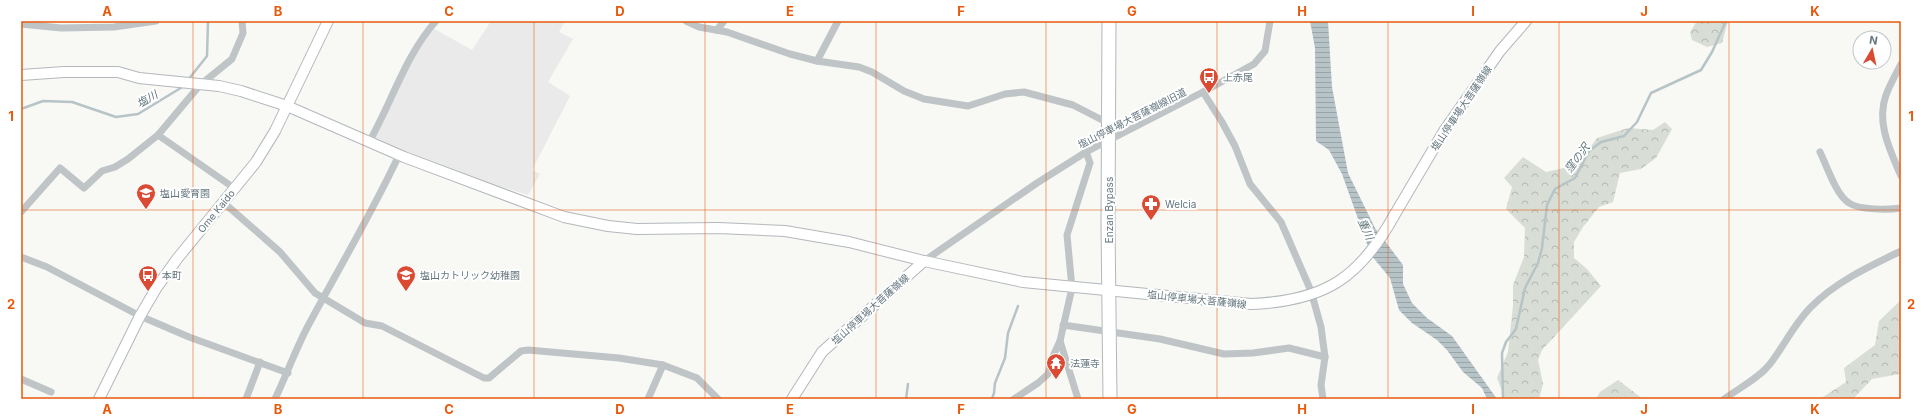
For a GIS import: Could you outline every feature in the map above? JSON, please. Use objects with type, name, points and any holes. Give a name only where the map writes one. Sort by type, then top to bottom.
[{"type":"highway","name":"Enzan Bypass","points":[[1109,21],[1108,124],[1110,399]]},
{"type":"street","points":[[21,24],[61,28],[107,27],[156,21]]},
{"type":"street","points":[[21,212],[60,168],[84,188],[102,171],[115,167],[128,159],[158,135],[200,85],[232,59],[242,33],[242,21]]},
{"type":"street","name":"Ome Kaido","points":[[99,399],[140,316],[157,287],[177,259],[256,162],[275,131],[328,21]]},
{"type":"street","points":[[369,142],[391,96],[414,55],[436,21]]},
{"type":"street","points":[[686,21],[699,27],[717,30],[817,61],[859,67],[872,72],[904,91],[924,100],[968,106],[1005,94],[1024,92],[1073,105],[1108,124]]},
{"type":"street","points":[[717,30],[724,21]]},
{"type":"street","points":[[817,61],[838,21]]},
{"type":"street","name":"塩山停車場大菩薩嶺線旧道","points":[[924,261],[1037,183],[1086,152],[1254,64],[1265,51],[1270,21]]},
{"type":"street","name":"塩山停車場大菩薩嶺線","points":[[792,399],[822,352],[924,261],[1024,282],[1072,288],[1251,304],[1298,299],[1332,285],[1359,266],[1382,238],[1444,131],[1500,51],[1526,21]]},
{"type":"street","points":[[1901,64],[1886,95],[1882,117],[1883,129],[1901,176]]},
{"type":"street","points":[[21,75],[64,72],[118,72],[140,78],[219,86],[241,91],[287,106],[399,155],[564,217],[608,226],[637,229],[718,228],[785,231],[849,242],[924,261]]},
{"type":"street","points":[[1203,92],[1235,146],[1250,184],[1281,222],[1311,291],[1321,327],[1325,357],[1321,385],[1323,399]]},
{"type":"street","points":[[158,135],[234,188]]},
{"type":"street","points":[[1014,399],[1038,383],[1048,374],[1060,341],[1072,288],[1067,235],[1090,163],[1086,152]]},
{"type":"street","points":[[1820,152],[1839,192],[1849,203],[1856,206],[1881,209],[1901,208]]},
{"type":"street","points":[[275,399],[288,373],[308,325],[324,299],[391,174],[399,155]]},
{"type":"street","points":[[223,202],[280,252],[315,293],[365,323],[382,326],[484,378],[489,378],[521,351],[528,350],[619,358],[663,365],[697,378],[718,399]]},
{"type":"street","points":[[1724,399],[1758,376],[1769,365],[1803,315],[1812,306],[1849,278],[1901,251]]},
{"type":"street","points":[[21,257],[47,267],[140,316],[189,337],[288,373]]},
{"type":"street","points":[[1063,325],[1110,331],[1160,340],[1224,354],[1253,353],[1289,348],[1325,357]]},
{"type":"street","points":[[1060,341],[1078,399]]},
{"type":"street","points":[[246,399],[260,362]]},
{"type":"street","points":[[648,399],[663,365]]},
{"type":"street","points":[[21,379],[52,392]]},
{"type":"shaded area","points":[[491,21],[565,21],[559,32],[573,39],[548,82],[570,96],[532,170],[540,174],[528,195],[404,157],[369,142],[431,27],[472,50]]},
{"type":"green space","points":[[1697,21],[1728,21],[1722,43],[1707,47],[1692,40],[1690,32]]},
{"type":"green space","points":[[1665,122],[1672,129],[1656,158],[1641,169],[1620,173],[1613,202],[1599,207],[1583,227],[1574,242],[1574,258],[1587,269],[1601,286],[1542,350],[1538,360],[1543,384],[1539,399],[1505,399],[1497,378],[1508,352],[1513,306],[1513,285],[1524,257],[1525,228],[1506,209],[1512,187],[1504,178],[1523,157],[1546,172],[1568,167],[1580,161],[1597,138],[1628,128],[1653,130]]},
{"type":"green space","points":[[1901,300],[1900,374],[1872,379],[1853,399],[1820,399],[1846,382],[1844,368],[1875,345],[1879,321]]},
{"type":"green space","points":[[1618,380],[1643,399],[1596,399],[1600,392]]},
{"type":"water","name":"重川","points":[[1310,21],[1328,21],[1332,87],[1348,173],[1375,228],[1403,265],[1403,284],[1412,303],[1427,318],[1452,336],[1497,399],[1487,399],[1482,388],[1463,372],[1447,350],[1437,340],[1412,323],[1399,310],[1390,278],[1371,255],[1342,174],[1329,150],[1316,141],[1315,48]]},
{"type":"waterway","name":"塩川","points":[[188,80],[207,56],[208,21]]},
{"type":"waterway","name":"窪の沢","points":[[1503,399],[1502,353],[1506,342],[1516,329],[1525,288],[1538,263],[1542,248],[1547,205],[1555,189],[1575,178],[1589,151],[1601,142],[1624,136],[1637,122],[1651,93],[1701,70],[1712,52],[1726,21]]},
{"type":"waterway","name":"塩川","points":[[21,109],[43,101],[72,102],[116,117],[138,114],[184,86]]},
{"type":"waterway","points":[[992,399],[995,383],[1005,358],[1008,333],[1018,306]]},
{"type":"waterway","points":[[906,399],[908,384]]},
{"type":"place","name":"上赤尾","points":[[1209,94]]},
{"type":"place","name":"塩山愛育園","points":[[146,210]]},
{"type":"place","name":"Welcia","points":[[1151,221]]},
{"type":"place","name":"本町","points":[[148,292]]},
{"type":"place","name":"塩山カトリック幼稚園","points":[[406,292]]},
{"type":"place","name":"法蓮寺","points":[[1056,380]]}]
